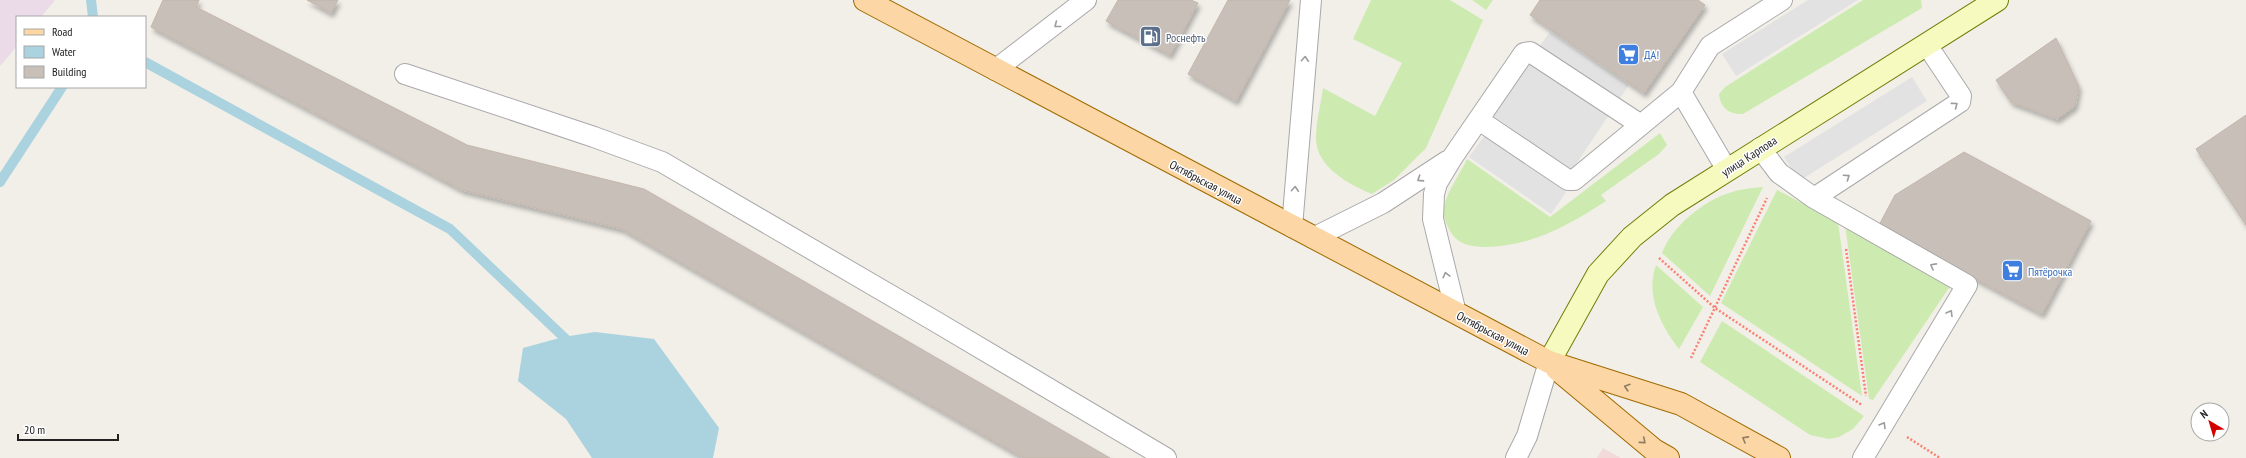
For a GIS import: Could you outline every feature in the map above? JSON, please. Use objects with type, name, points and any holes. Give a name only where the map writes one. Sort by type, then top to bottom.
[{"type":"main road","name":"Октябрьская улица","points":[[865,0],[1292,228],[1548,362],[1681,404],[1779,458]]},
{"type":"main road","name":"улица Карпова","points":[[1548,362],[1598,274],[1632,237],[1672,205],[1760,148],[1927,45],[1985,3]]},
{"type":"main road","name":"Октябрьская улица","points":[[1548,362],[1654,450],[1668,458]]},
{"type":"lane","points":[[995,70],[1086,0]]},
{"type":"lane","points":[[1292,228],[1311,0]]},
{"type":"lane","points":[[1479,120],[1570,181],[1575,179],[1681,92],[1710,46],[1782,0]]},
{"type":"lane","points":[[1814,198],[1960,102],[1961,96],[1927,45]]},
{"type":"lane","points":[[1456,313],[1432,210],[1437,183],[1452,158],[1524,53],[1528,52],[1641,125]]},
{"type":"lane","points":[[405,74],[594,137],[662,162],[1166,458]]},
{"type":"lane","points":[[1681,92],[1727,170]]},
{"type":"lane","points":[[1760,148],[1779,173],[1814,198],[1967,284],[1863,458]]},
{"type":"lane","points":[[1313,238],[1383,203],[1452,158]]},
{"type":"lane","points":[[1516,458],[1527,436],[1548,362]]},
{"type":"path","points":[[1691,358],[1779,173]]},
{"type":"path","points":[[1841,214],[1867,401]]},
{"type":"path","points":[[1659,258],[1715,308],[1868,409]]},
{"type":"path","points":[[1904,435],[1940,458]]},
{"type":"shaded area","points":[[0,0],[55,0],[42,16],[16,16],[16,47],[0,66]]},
{"type":"shaded area","points":[[1808,0],[1858,0],[1736,76],[1722,54]]},
{"type":"shaded area","points":[[1550,32],[1629,85],[1618,101],[1539,47]]},
{"type":"shaded area","points":[[1529,61],[1609,115],[1572,170],[1492,115]]},
{"type":"shaded area","points":[[1912,77],[1927,101],[1799,181],[1784,157]]},
{"type":"shaded area","points":[[1485,135],[1566,192],[1551,214],[1469,157]]},
{"type":"shaded area","points":[[1603,448],[1621,458],[1597,458]]},
{"type":"green space","points":[[1371,0],[1450,0],[1483,20],[1426,148],[1394,180],[1372,194],[1344,180],[1327,166],[1317,148],[1316,137],[1323,88],[1375,116],[1402,63],[1353,39]]},
{"type":"green space","points":[[1472,0],[1493,0],[1486,10]]},
{"type":"green space","points":[[1863,0],[1921,0],[1922,8],[1743,114],[1726,110],[1721,103],[1719,94],[1725,87]]},
{"type":"green space","points":[[1660,133],[1667,145],[1659,154],[1601,195],[1606,201],[1577,219],[1547,234],[1515,244],[1478,247],[1458,241],[1452,234],[1444,217],[1444,206],[1446,200],[1467,159],[1550,217]]},
{"type":"green space","points":[[1763,187],[1710,296],[1662,253],[1673,233],[1690,215],[1700,208],[1721,196],[1736,191]]},
{"type":"green space","points":[[1777,190],[1838,222],[1862,396],[1721,303]]},
{"type":"green space","points":[[1845,225],[1951,285],[1873,400],[1869,399]]},
{"type":"green space","points":[[1656,265],[1703,307],[1679,349],[1666,330],[1657,310],[1652,288]]},
{"type":"green space","points":[[1722,321],[1864,416],[1853,429],[1839,437],[1829,439],[1810,435],[1700,362]]},
{"type":"water","points":[[595,332],[654,339],[719,428],[713,458],[592,458],[566,419],[518,381],[523,348],[563,337]]},
{"type":"building","points":[[163,0],[199,0],[196,7],[467,145],[644,189],[1110,458],[1024,458],[622,229],[462,190],[151,27]]},
{"type":"building","points":[[307,0],[338,0],[331,13]]},
{"type":"building","points":[[1118,0],[1191,0],[1198,3],[1170,55],[1106,21]]},
{"type":"building","points":[[1228,0],[1290,0],[1236,101],[1188,74]]},
{"type":"building","name":"ДА!","points":[[1540,0],[1698,0],[1705,5],[1644,93],[1530,15]]},
{"type":"building","points":[[2056,38],[2079,87],[2075,106],[2057,119],[2011,102],[1996,80]]},
{"type":"building","points":[[2246,115],[2246,225],[2196,149]]},
{"type":"building","name":"Пятёрочка","points":[[1964,152],[2091,221],[2042,314],[1878,227],[1895,195]]},
{"type":"waterway","points":[[91,0],[93,16]]},
{"type":"waterway","points":[[146,63],[450,229],[572,345]]},
{"type":"waterway","points":[[0,182],[61,88]]},
{"type":"place","name":"Роснефть","points":[[1150,37]]},
{"type":"place","name":"ДА!","points":[[1629,54]]},
{"type":"place","name":"Пятёрочка","points":[[2012,271]]}]
